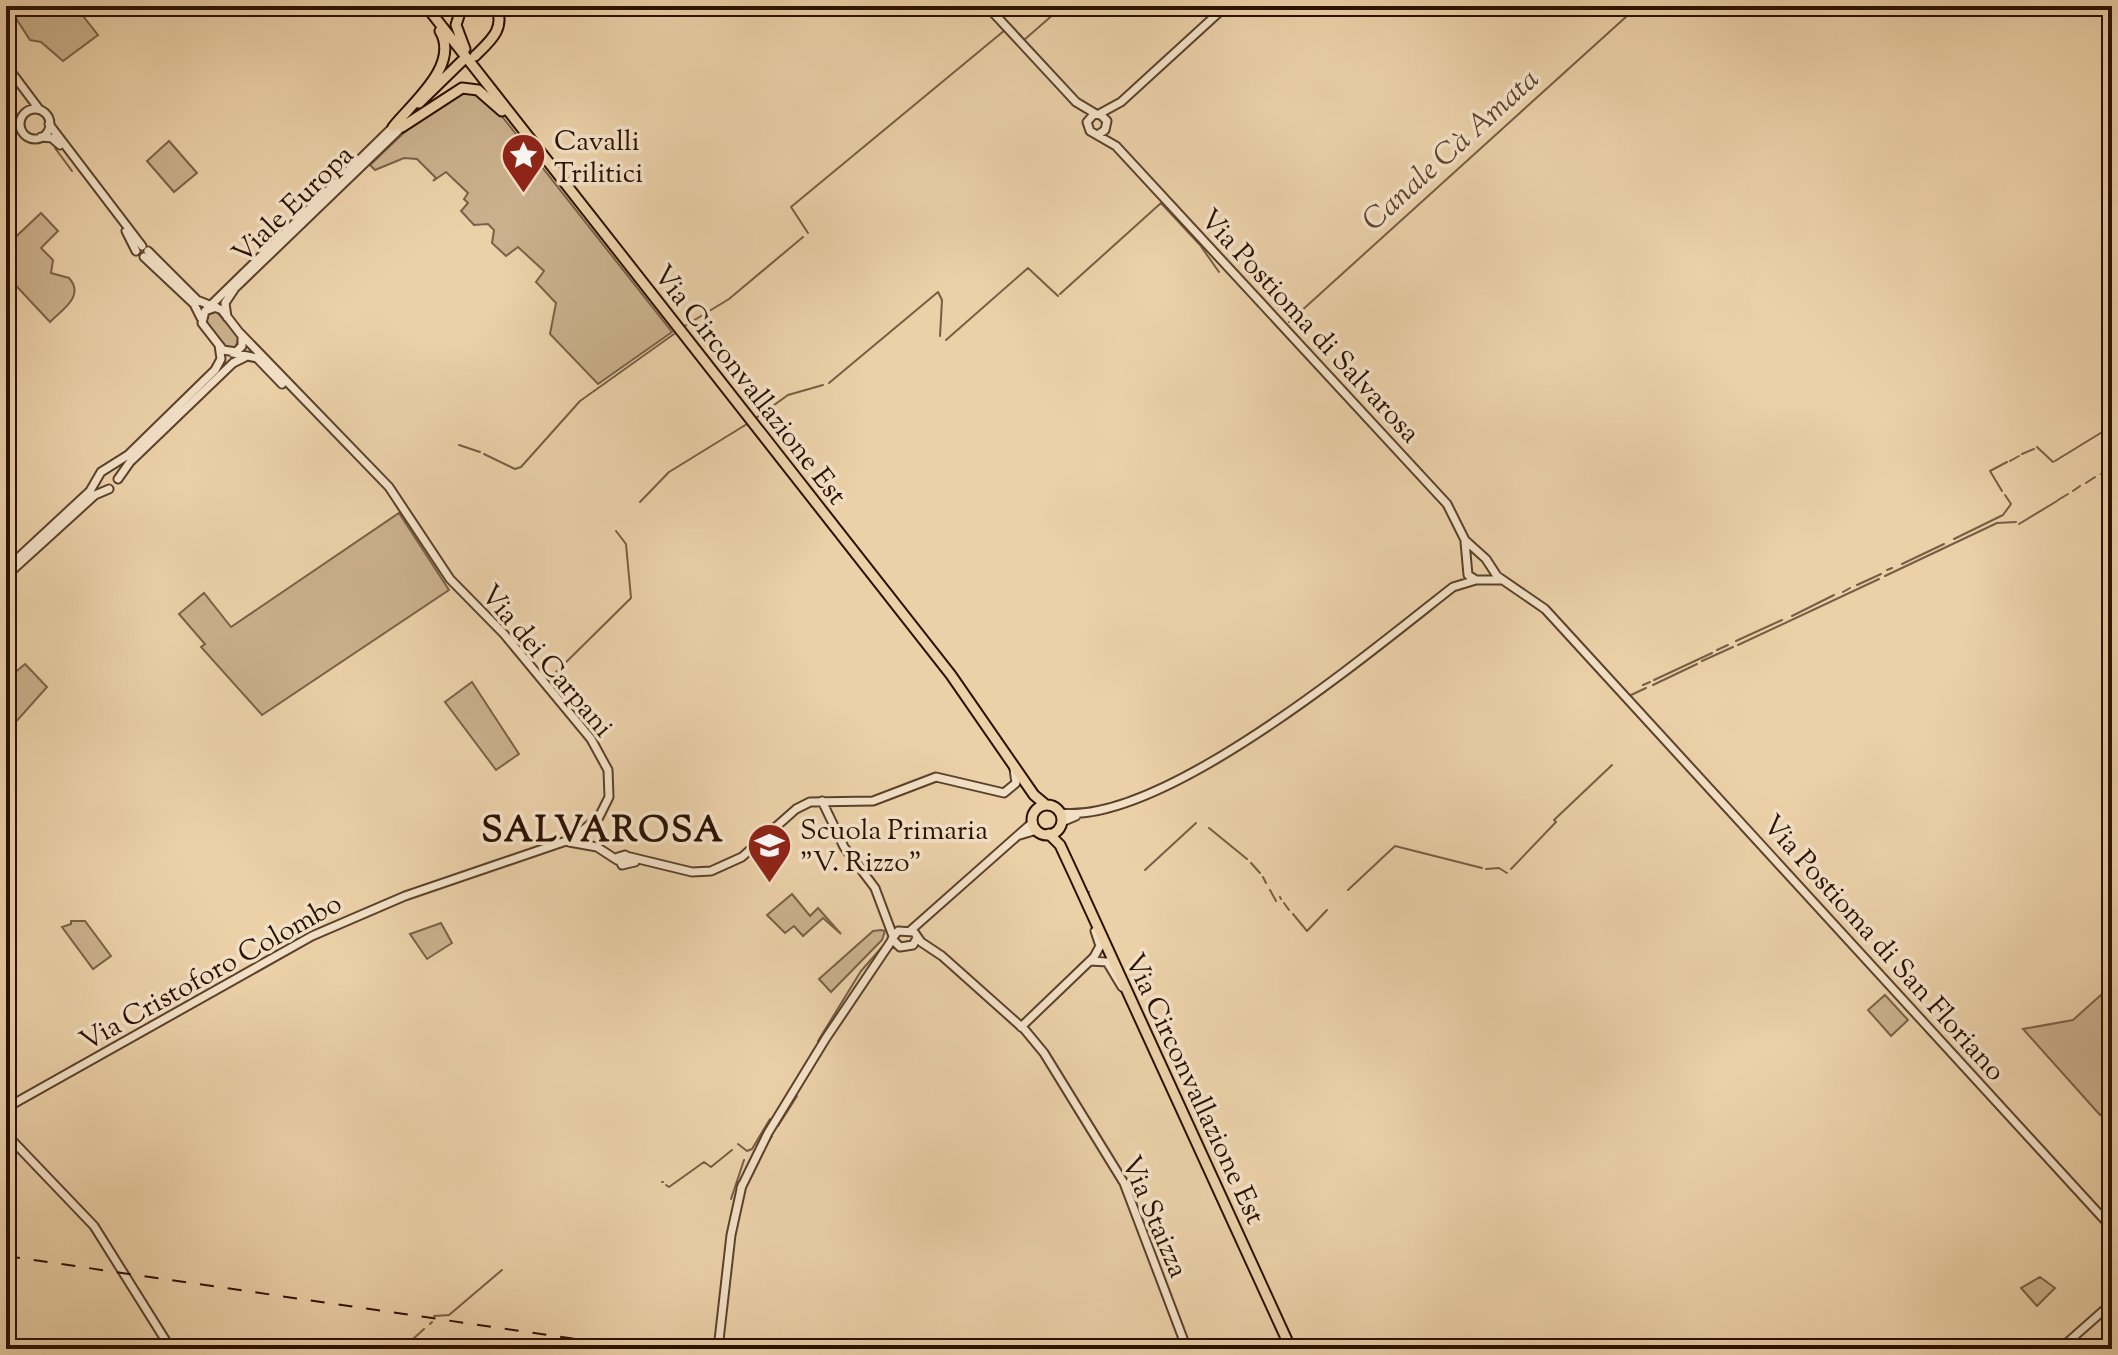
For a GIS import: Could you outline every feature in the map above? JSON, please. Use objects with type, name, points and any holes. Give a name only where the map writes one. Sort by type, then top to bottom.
[{"type":"main road","name":"Via Circonvallazione Est","points":[[423,6],[506,107],[964,691],[1042,807]]},
{"type":"main road","points":[[398,127],[446,55],[443,37],[423,6]]},
{"type":"main road","points":[[462,6],[456,20],[459,39],[506,107]]},
{"type":"main road","points":[[489,6],[495,16],[494,27],[473,54],[498,31],[500,18],[496,6]]},
{"type":"main road","points":[[398,127],[464,63]]},
{"type":"main road","points":[[398,127],[451,93],[472,88],[489,98],[539,150]]},
{"type":"main road","points":[[1060,821],[1042,807],[1035,826],[1060,845]]},
{"type":"main road","points":[[1049,834],[1060,821]]},
{"type":"main road","points":[[1060,821],[1060,845]]},
{"type":"main road","name":"Via Circonvallazione Est","points":[[1060,845],[1291,1349]]},
{"type":"street","points":[[987,6],[1076,102],[1087,122],[1121,102],[1226,6]]},
{"type":"street","points":[[6,65],[142,251],[200,302],[211,307]]},
{"type":"street","points":[[6,72],[27,101],[27,111],[21,118],[21,130],[31,138],[52,138],[60,144],[142,251],[194,304],[219,345],[221,359],[215,370],[128,455],[98,478],[90,491],[6,569]]},
{"type":"street","points":[[1076,102],[1098,114]]},
{"type":"street","points":[[1099,134],[1121,102]]},
{"type":"street","points":[[27,111],[40,110]]},
{"type":"street","name":"Via Postioma di Salvarosa","points":[[1098,114],[1107,124],[1116,146]]},
{"type":"street","name":"Via Postioma di Salvarosa","points":[[1087,122],[1090,131],[1116,146],[1447,504],[1465,540],[1479,556],[1503,581],[1540,603],[1625,696]]},
{"type":"street","points":[[41,137],[49,124]]},
{"type":"street","name":"Viale Europa","points":[[202,320],[221,293],[398,127]]},
{"type":"street","name":"Viale Europa","points":[[227,317],[225,303],[235,288],[398,127]]},
{"type":"street","points":[[200,302],[209,302],[221,293]]},
{"type":"street","name":"Via dei Carpani","points":[[211,307],[227,317],[382,479],[450,579],[504,634],[602,757],[610,778],[610,794],[602,813],[580,839]]},
{"type":"street","points":[[233,363],[243,342],[240,333]]},
{"type":"street","points":[[219,345],[250,356]]},
{"type":"street","points":[[6,576],[95,495],[109,489],[125,467],[233,363],[250,356]]},
{"type":"street","name":"Via dei Carpani","points":[[250,356],[259,360],[369,472],[415,525]]},
{"type":"street","points":[[108,469],[116,473],[118,479]]},
{"type":"street","points":[[98,478],[100,486],[109,489]]},
{"type":"street","name":"Via Postioma di Salvarosa","points":[[1465,540],[1465,564]]},
{"type":"street","points":[[1453,587],[1465,564],[1479,556]]},
{"type":"street","points":[[1465,564],[1468,575],[1478,580]]},
{"type":"street","points":[[1060,821],[1133,799],[1228,753],[1374,649],[1453,587],[1487,574],[1489,565]]},
{"type":"street","name":"Via Postioma di Salvarosa","points":[[1478,580],[1503,581]]},
{"type":"street","name":"Via Postioma di San Floriano","points":[[1625,696],[2112,1228]]},
{"type":"street","points":[[580,839],[637,862],[693,872],[721,868],[745,855],[800,806],[822,801],[877,801],[936,777],[957,779],[997,792],[1009,791],[1016,783],[1011,759]]},
{"type":"street","points":[[822,801],[844,847],[875,888],[892,938],[899,946]]},
{"type":"street","points":[[883,954],[912,936],[923,922],[1018,836],[1035,826]]},
{"type":"street","name":"Via Cristoforo Colombo","points":[[6,1105],[312,936],[405,896],[580,839]]},
{"type":"street","points":[[1021,1027],[1091,961],[1100,944],[1086,910],[1087,902]]},
{"type":"street","name":"Via Staizza","points":[[887,922],[944,958],[1021,1027],[1044,1053],[1122,1181],[1187,1349]]},
{"type":"street","points":[[892,938],[912,936]]},
{"type":"street","points":[[718,1349],[731,1235],[741,1188],[768,1133],[851,996],[892,938]]},
{"type":"street","points":[[1091,961],[1108,964],[1129,995]]},
{"type":"street","points":[[6,1134],[38,1172],[79,1209],[124,1273],[171,1349]]},
{"type":"street","points":[[2060,1349],[2112,1303]]},
{"type":"shaded area","points":[[8,6],[75,6],[98,35],[63,61],[41,42],[30,40]]},
{"type":"shaded area","points":[[467,92],[479,95],[497,110],[672,332],[598,384],[550,334],[556,303],[536,282],[544,271],[518,247],[506,256],[492,243],[494,230],[488,224],[474,225],[461,211],[468,203],[464,199],[468,193],[446,172],[433,181],[436,178],[417,159],[404,158],[375,170],[370,165],[429,112]]},
{"type":"shaded area","points":[[169,141],[197,173],[174,192],[147,161]]},
{"type":"shaded area","points":[[41,213],[58,231],[41,248],[53,260],[51,273],[69,278],[75,291],[66,307],[50,322],[6,275],[6,246]]},
{"type":"shaded area","points":[[215,310],[239,337],[235,349],[226,348],[205,321],[208,312]]},
{"type":"shaded area","points":[[399,513],[449,590],[262,715],[201,647],[205,644],[179,614],[204,593],[231,627]]},
{"type":"shaded area","points":[[25,664],[47,687],[6,733],[6,680]]},
{"type":"shaded area","points":[[472,682],[519,754],[496,770],[445,702]]},
{"type":"shaded area","points":[[792,894],[810,916],[818,908],[841,934],[823,918],[803,936],[794,926],[785,933],[767,915]]},
{"type":"shaded area","points":[[71,921],[85,921],[111,956],[93,969],[62,927],[71,924]]},
{"type":"shaded area","points":[[441,923],[452,943],[427,959],[410,934]]},
{"type":"shaded area","points":[[873,931],[885,931],[882,940],[831,992],[819,979]]},
{"type":"shaded area","points":[[2112,985],[2112,1103],[2100,1115],[2023,1029],[2073,1020]]},
{"type":"shaded area","points":[[1885,995],[1908,1020],[1891,1036],[1868,1010]]},
{"type":"shaded area","points":[[2040,1277],[2055,1288],[2037,1306],[2021,1288]]},
{"type":"waterway","points":[[1024,40],[1063,6]]},
{"type":"waterway","name":"Canale Cà Amata","points":[[1289,322],[1638,6]]},
{"type":"waterway","points":[[1010,25],[1021,36]]},
{"type":"waterway","points":[[808,233],[791,207],[1005,30]]},
{"type":"waterway","points":[[6,83],[16,96]]},
{"type":"waterway","points":[[55,148],[72,171]]},
{"type":"waterway","name":"Canale Cà Amata","points":[[1060,294],[1161,203],[1200,245],[1219,272]]},
{"type":"waterway","points":[[683,327],[729,299],[803,237]]},
{"type":"waterway","name":"Canale Cà Amata","points":[[946,340],[1028,268],[1058,296]]},
{"type":"waterway","name":"Canale Cà Amata","points":[[1232,277],[1261,308]]},
{"type":"waterway","name":"Canale Cà Amata","points":[[829,383],[938,292],[942,300],[940,336]]},
{"type":"waterway","points":[[484,454],[515,469],[521,467],[580,401],[674,334]]},
{"type":"waterway","name":"Canale Cà Amata","points":[[756,418],[788,395],[823,385]]},
{"type":"waterway","name":"Canale Cà Amata","points":[[640,502],[669,472],[747,424]]},
{"type":"waterway","points":[[2055,461],[2112,426]]},
{"type":"waterway","points":[[459,445],[480,452]]},
{"type":"waterway","points":[[2037,447],[2053,462]]},
{"type":"waterway","points":[[2022,454],[2034,449]]},
{"type":"waterway","points":[[2010,461],[2019,456]]},
{"type":"waterway","points":[[2002,491],[1990,471],[2007,462]]},
{"type":"waterway","points":[[2101,474],[2112,467]]},
{"type":"waterway","points":[[2086,483],[2095,477]]},
{"type":"waterway","points":[[2073,491],[2080,486]]},
{"type":"waterway","points":[[2058,500],[2068,494]]},
{"type":"waterway","points":[[1954,539],[2003,515],[2011,504],[2005,495]]},
{"type":"waterway","points":[[2019,524],[2057,501]]},
{"type":"waterway","points":[[1885,576],[1997,523],[2016,522]]},
{"type":"waterway","name":"Canale Cà Amata","points":[[547,681],[631,598],[626,544],[616,531]]},
{"type":"waterway","points":[[1902,564],[1944,544]]},
{"type":"waterway","points":[[1887,570],[1892,568]]},
{"type":"waterway","points":[[1857,585],[1881,574]]},
{"type":"waterway","points":[[1738,645],[1879,579]]},
{"type":"waterway","points":[[1843,592],[1850,588]]},
{"type":"waterway","points":[[1792,616],[1834,595]]},
{"type":"waterway","points":[[1736,641],[1782,620]]},
{"type":"waterway","points":[[1717,650],[1728,645]]},
{"type":"waterway","points":[[1702,661],[1733,647]]},
{"type":"waterway","points":[[1654,680],[1712,653]]},
{"type":"waterway","points":[[1653,685],[1697,664]]},
{"type":"waterway","points":[[1643,685],[1650,682]]},
{"type":"waterway","points":[[1631,695],[1646,688]]},
{"type":"waterway","points":[[1511,869],[1556,822],[1554,820],[1612,765]]},
{"type":"waterway","points":[[1145,870],[1196,823]]},
{"type":"waterway","points":[[1209,828],[1247,859]]},
{"type":"waterway","points":[[1348,890],[1395,846],[1482,868]]},
{"type":"waterway","points":[[1251,863],[1260,873]]},
{"type":"waterway","points":[[1486,869],[1499,868],[1507,873]]},
{"type":"waterway","points":[[1263,877],[1266,883]]},
{"type":"waterway","points":[[1270,890],[1276,901]]},
{"type":"waterway","points":[[1284,903],[1289,910]]},
{"type":"waterway","points":[[1293,914],[1307,931],[1327,910]]},
{"type":"waterway","points":[[818,1041],[861,971],[883,946]]},
{"type":"waterway","points":[[778,1126],[797,1096]]},
{"type":"waterway","points":[[738,1144],[747,1151],[752,1149],[770,1119]]},
{"type":"waterway","points":[[764,1149],[772,1136]]},
{"type":"waterway","points":[[666,1185],[669,1187],[704,1162],[711,1167],[732,1150]]},
{"type":"waterway","points":[[731,1199],[744,1160]]},
{"type":"waterway","points":[[434,1316],[449,1315],[502,1270]]},
{"type":"waterway","points":[[132,1279],[142,1297]]},
{"type":"waterway","points":[[402,1349],[424,1329]]},
{"type":"waterway","points":[[566,1343],[567,1349]]},
{"type":"railway","points":[[6,1256],[644,1349]]},
{"type":"place","name":"Cavalli Trilitici","points":[[523,195]]},
{"type":"place","name":"Scuola Primaria \"V. Rizzo\"","points":[[769,884]]},
{"type":"district","name":"SALVAROSA","points":[[603,828]]}]
